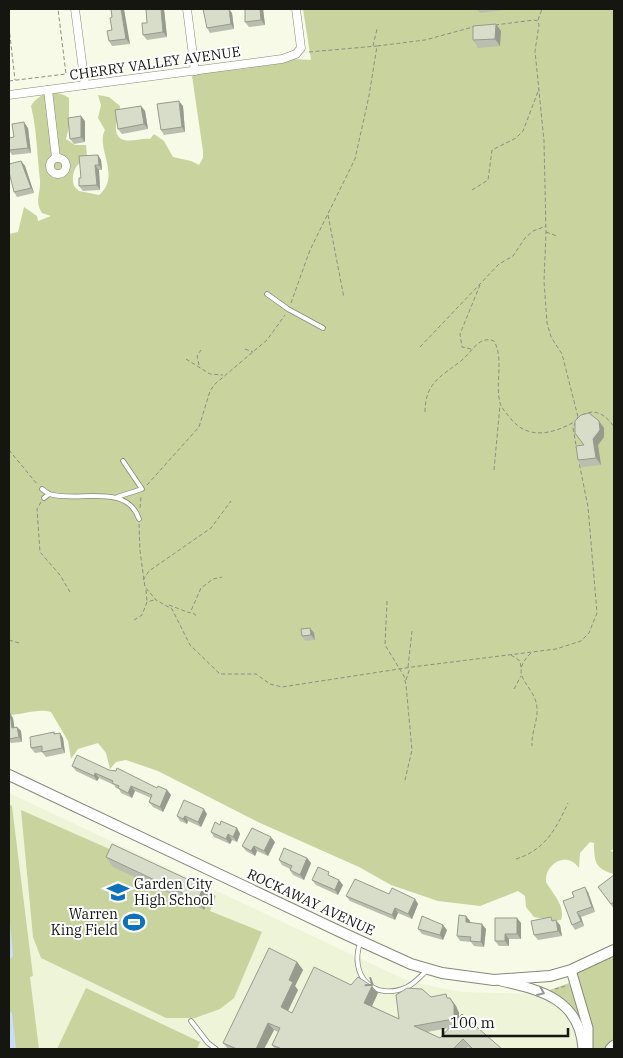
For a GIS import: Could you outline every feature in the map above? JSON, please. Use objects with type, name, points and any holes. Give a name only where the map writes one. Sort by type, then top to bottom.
[{"type":"main road","name":"ROCKAWAY AVENUE","points":[[9,776],[361,941],[428,969],[472,978],[494,980],[550,976],[571,970],[614,950]]},
{"type":"street","points":[[75,9],[85,85]]},
{"type":"street","points":[[187,9],[195,71]]},
{"type":"street","name":"CHERRY VALLEY AVENUE","points":[[9,95],[282,59],[296,54],[301,48],[296,9]]},
{"type":"street","points":[[48,90],[56,158]]},
{"type":"street","points":[[571,970],[588,1028],[588,1049]]},
{"type":"street","points":[[494,980],[546,993],[565,1006],[575,1019],[583,1049]]},
{"type":"street","points":[[610,1049],[614,1045]]},
{"type":"lane","points":[[267,294],[288,310],[323,328]]},
{"type":"lane","points":[[42,489],[49,494],[69,498],[117,497],[142,489],[123,461]]},
{"type":"lane","points":[[44,498],[49,494]]},
{"type":"lane","points":[[117,497],[133,508],[139,519]]},
{"type":"lane","points":[[361,941],[356,957],[358,971],[367,983],[374,987],[383,990],[400,989],[409,986],[428,969]]},
{"type":"lane","points":[[191,1021],[208,1043],[216,1049]]},
{"type":"path","points":[[9,82],[66,74],[58,9]]},
{"type":"path","points":[[542,9],[538,21],[535,51],[544,141],[546,226],[544,281],[547,323],[551,337],[562,354],[578,417]]},
{"type":"path","points":[[490,25],[523,20],[538,21]]},
{"type":"path","points":[[316,52],[425,40],[480,26]]},
{"type":"path","points":[[9,28],[15,81]]},
{"type":"path","points":[[373,46],[377,29]]},
{"type":"path","points":[[134,620],[142,615],[147,602],[143,580],[139,519],[142,489],[199,427],[210,391],[224,375],[267,340],[288,310],[307,257],[355,159],[370,96],[377,46],[380,45]]},
{"type":"path","points":[[9,66],[13,65]]},
{"type":"path","points":[[472,190],[488,180],[492,150],[516,138],[522,130],[539,89]]},
{"type":"path","points":[[328,214],[344,298]]},
{"type":"path","points":[[420,347],[499,264],[513,256],[525,238],[533,231],[546,226]]},
{"type":"path","points":[[546,232],[557,236]]},
{"type":"path","points":[[472,349],[462,347],[460,334],[481,283]]},
{"type":"path","points":[[425,412],[428,397],[436,379],[461,361],[481,341],[489,339],[497,346],[500,404],[494,470]]},
{"type":"path","points":[[245,349],[254,352]]},
{"type":"path","points":[[199,365],[197,356],[201,350]]},
{"type":"path","points":[[186,359],[199,365],[210,374],[224,375]]},
{"type":"path","points":[[500,404],[513,422],[529,433],[547,432],[574,422],[578,417],[592,411],[601,413],[614,427]]},
{"type":"path","points":[[164,603],[172,609],[190,645],[220,674],[227,676],[256,674],[270,684],[282,687],[532,652],[569,646],[581,641],[589,633],[597,613],[588,507],[575,442],[574,422]]},
{"type":"path","points":[[9,450],[42,489]]},
{"type":"path","points":[[44,498],[37,509],[38,544],[44,558],[60,575],[70,592]]},
{"type":"path","points":[[143,580],[149,570],[215,524],[231,501]]},
{"type":"path","points":[[192,612],[195,598],[200,588],[213,579],[222,577]]},
{"type":"path","points":[[146,590],[156,600],[185,612],[192,612],[198,617]]},
{"type":"path","points":[[147,602],[156,600]]},
{"type":"path","points":[[387,601],[385,645],[400,669],[406,684]]},
{"type":"path","points":[[405,780],[412,750],[406,684],[412,632]]},
{"type":"path","points":[[9,640],[19,643]]},
{"type":"path","points":[[532,652],[523,662],[522,667],[522,674],[537,707],[532,746]]},
{"type":"path","points":[[511,655],[520,661],[522,667]]},
{"type":"path","points":[[514,689],[522,674]]},
{"type":"path","points":[[516,859],[526,856],[546,842],[558,824],[568,803]]},
{"type":"path","points":[[552,990],[569,985]]},
{"type":"shaded area","name":"Garden City High School","points":[[9,793],[412,982],[461,992],[538,994],[561,1007],[576,1025],[581,1049],[39,1049],[9,808]]},
{"type":"green space","points":[[303,9],[614,9],[614,849],[610,851],[614,852],[614,874],[599,867],[594,855],[594,843],[590,842],[580,853],[579,868],[569,860],[563,860],[553,865],[549,869],[546,882],[562,910],[561,920],[553,921],[534,917],[526,907],[525,896],[518,891],[480,906],[438,901],[391,885],[359,867],[258,822],[158,771],[126,760],[116,762],[110,769],[106,753],[98,743],[78,749],[71,759],[68,741],[51,712],[41,711],[9,715],[9,234],[18,232],[24,207],[37,216],[38,221],[51,216],[42,213],[38,205],[40,180],[36,133],[31,106],[38,98],[48,93],[59,93],[69,98],[69,127],[66,139],[75,145],[86,145],[87,156],[77,165],[73,177],[74,186],[79,191],[99,195],[108,179],[103,145],[105,130],[98,118],[101,105],[98,95],[109,97],[120,106],[116,130],[121,139],[150,139],[154,134],[164,141],[173,157],[199,165],[203,158],[203,151],[192,76],[194,73],[243,69],[294,59],[311,60]]},
{"type":"green space","points":[[9,804],[12,806],[33,976],[30,977],[39,1049],[9,1049]]},
{"type":"green space","name":"Warren King Field","points":[[21,810],[216,896],[210,911],[262,932],[234,998],[220,1009],[195,1018],[166,1018],[41,958],[33,937]]},
{"type":"green space","points":[[614,955],[614,1039],[606,1049],[590,1049],[575,971]]},
{"type":"green space","points":[[569,983],[581,1019],[570,1006],[547,991]]},
{"type":"green space","points":[[86,988],[200,1042],[197,1049],[57,1049]]},
{"type":"water","points":[[9,910],[13,956],[9,960]]},
{"type":"water","points":[[9,1011],[12,1013],[16,1049],[9,1049]]},
{"type":"building","points":[[111,9],[121,9],[126,39],[109,41],[107,31],[112,30]]},
{"type":"building","points":[[146,9],[161,9],[163,32],[143,35],[142,23],[147,23]]},
{"type":"building","points":[[203,9],[229,9],[231,24],[207,28]]},
{"type":"building","points":[[245,9],[260,9],[261,20],[245,22]]},
{"type":"building","points":[[496,24],[495,39],[473,40],[473,26]]},
{"type":"building","points":[[179,101],[182,127],[161,130],[157,104]]},
{"type":"building","points":[[141,106],[144,124],[118,129],[115,110]]},
{"type":"building","points":[[81,116],[81,137],[70,139],[68,118]]},
{"type":"building","points":[[24,122],[28,148],[9,150],[9,138],[14,137],[12,124]]},
{"type":"building","points":[[98,155],[99,165],[95,165],[97,185],[79,186],[79,178],[81,178],[79,156]]},
{"type":"building","points":[[21,161],[31,188],[14,192],[9,164]]},
{"type":"building","points":[[589,413],[599,421],[600,430],[593,439],[596,458],[578,460],[576,446],[584,445],[575,433],[575,421],[581,415]]},
{"type":"building","points":[[310,628],[311,635],[302,636],[301,629]]},
{"type":"building","points":[[9,714],[12,728],[17,727],[19,737],[9,739]]},
{"type":"building","points":[[54,732],[54,734],[60,733],[62,748],[42,752],[42,746],[31,748],[30,737]]},
{"type":"building","points":[[77,755],[109,770],[116,771],[117,768],[157,788],[158,786],[167,790],[160,807],[149,802],[152,795],[131,786],[128,793],[118,788],[119,786],[112,783],[113,781],[95,773],[94,776],[72,766]]},
{"type":"building","points":[[184,800],[204,809],[198,822],[185,816],[183,819],[177,816]]},
{"type":"building","points":[[221,821],[237,828],[233,837],[228,834],[226,839],[211,832],[215,822],[220,825]]},
{"type":"building","points":[[252,828],[271,837],[264,851],[254,846],[251,851],[242,846]]},
{"type":"building","points":[[112,844],[204,887],[197,900],[106,857]]},
{"type":"building","points":[[284,848],[307,858],[300,875],[290,870],[292,866],[279,860]]},
{"type":"building","points":[[318,867],[329,872],[328,875],[339,880],[335,890],[312,880]]},
{"type":"building","points":[[614,875],[614,902],[611,904],[598,887]]},
{"type":"building","points":[[355,879],[389,894],[392,888],[415,899],[408,914],[395,908],[392,915],[346,896]]},
{"type":"building","points":[[585,887],[592,907],[577,912],[581,921],[572,925],[563,901],[574,897],[572,892]]},
{"type":"building","points":[[459,915],[466,916],[466,922],[482,924],[481,942],[470,941],[471,937],[457,936]]},
{"type":"building","points":[[422,916],[443,925],[440,935],[418,929]]},
{"type":"building","points":[[551,917],[552,921],[556,920],[558,931],[534,935],[531,921]]},
{"type":"building","points":[[495,918],[517,918],[517,934],[505,934],[505,941],[495,941]]},
{"type":"building","points":[[269,948],[297,962],[289,980],[293,982],[281,1007],[292,1013],[314,967],[351,985],[358,977],[372,986],[364,1003],[399,1019],[396,995],[407,988],[422,989],[431,997],[446,994],[447,998],[450,998],[454,1005],[454,1019],[414,1026],[440,1038],[462,1014],[502,1049],[473,1049],[463,1039],[453,1049],[282,1049],[272,1045],[280,1028],[268,1023],[256,1049],[237,1049],[223,1043]]},
{"type":"place","name":"Garden City High School","points":[[118,892]]},
{"type":"place","name":"Warren King Field","points":[[134,922]]}]
